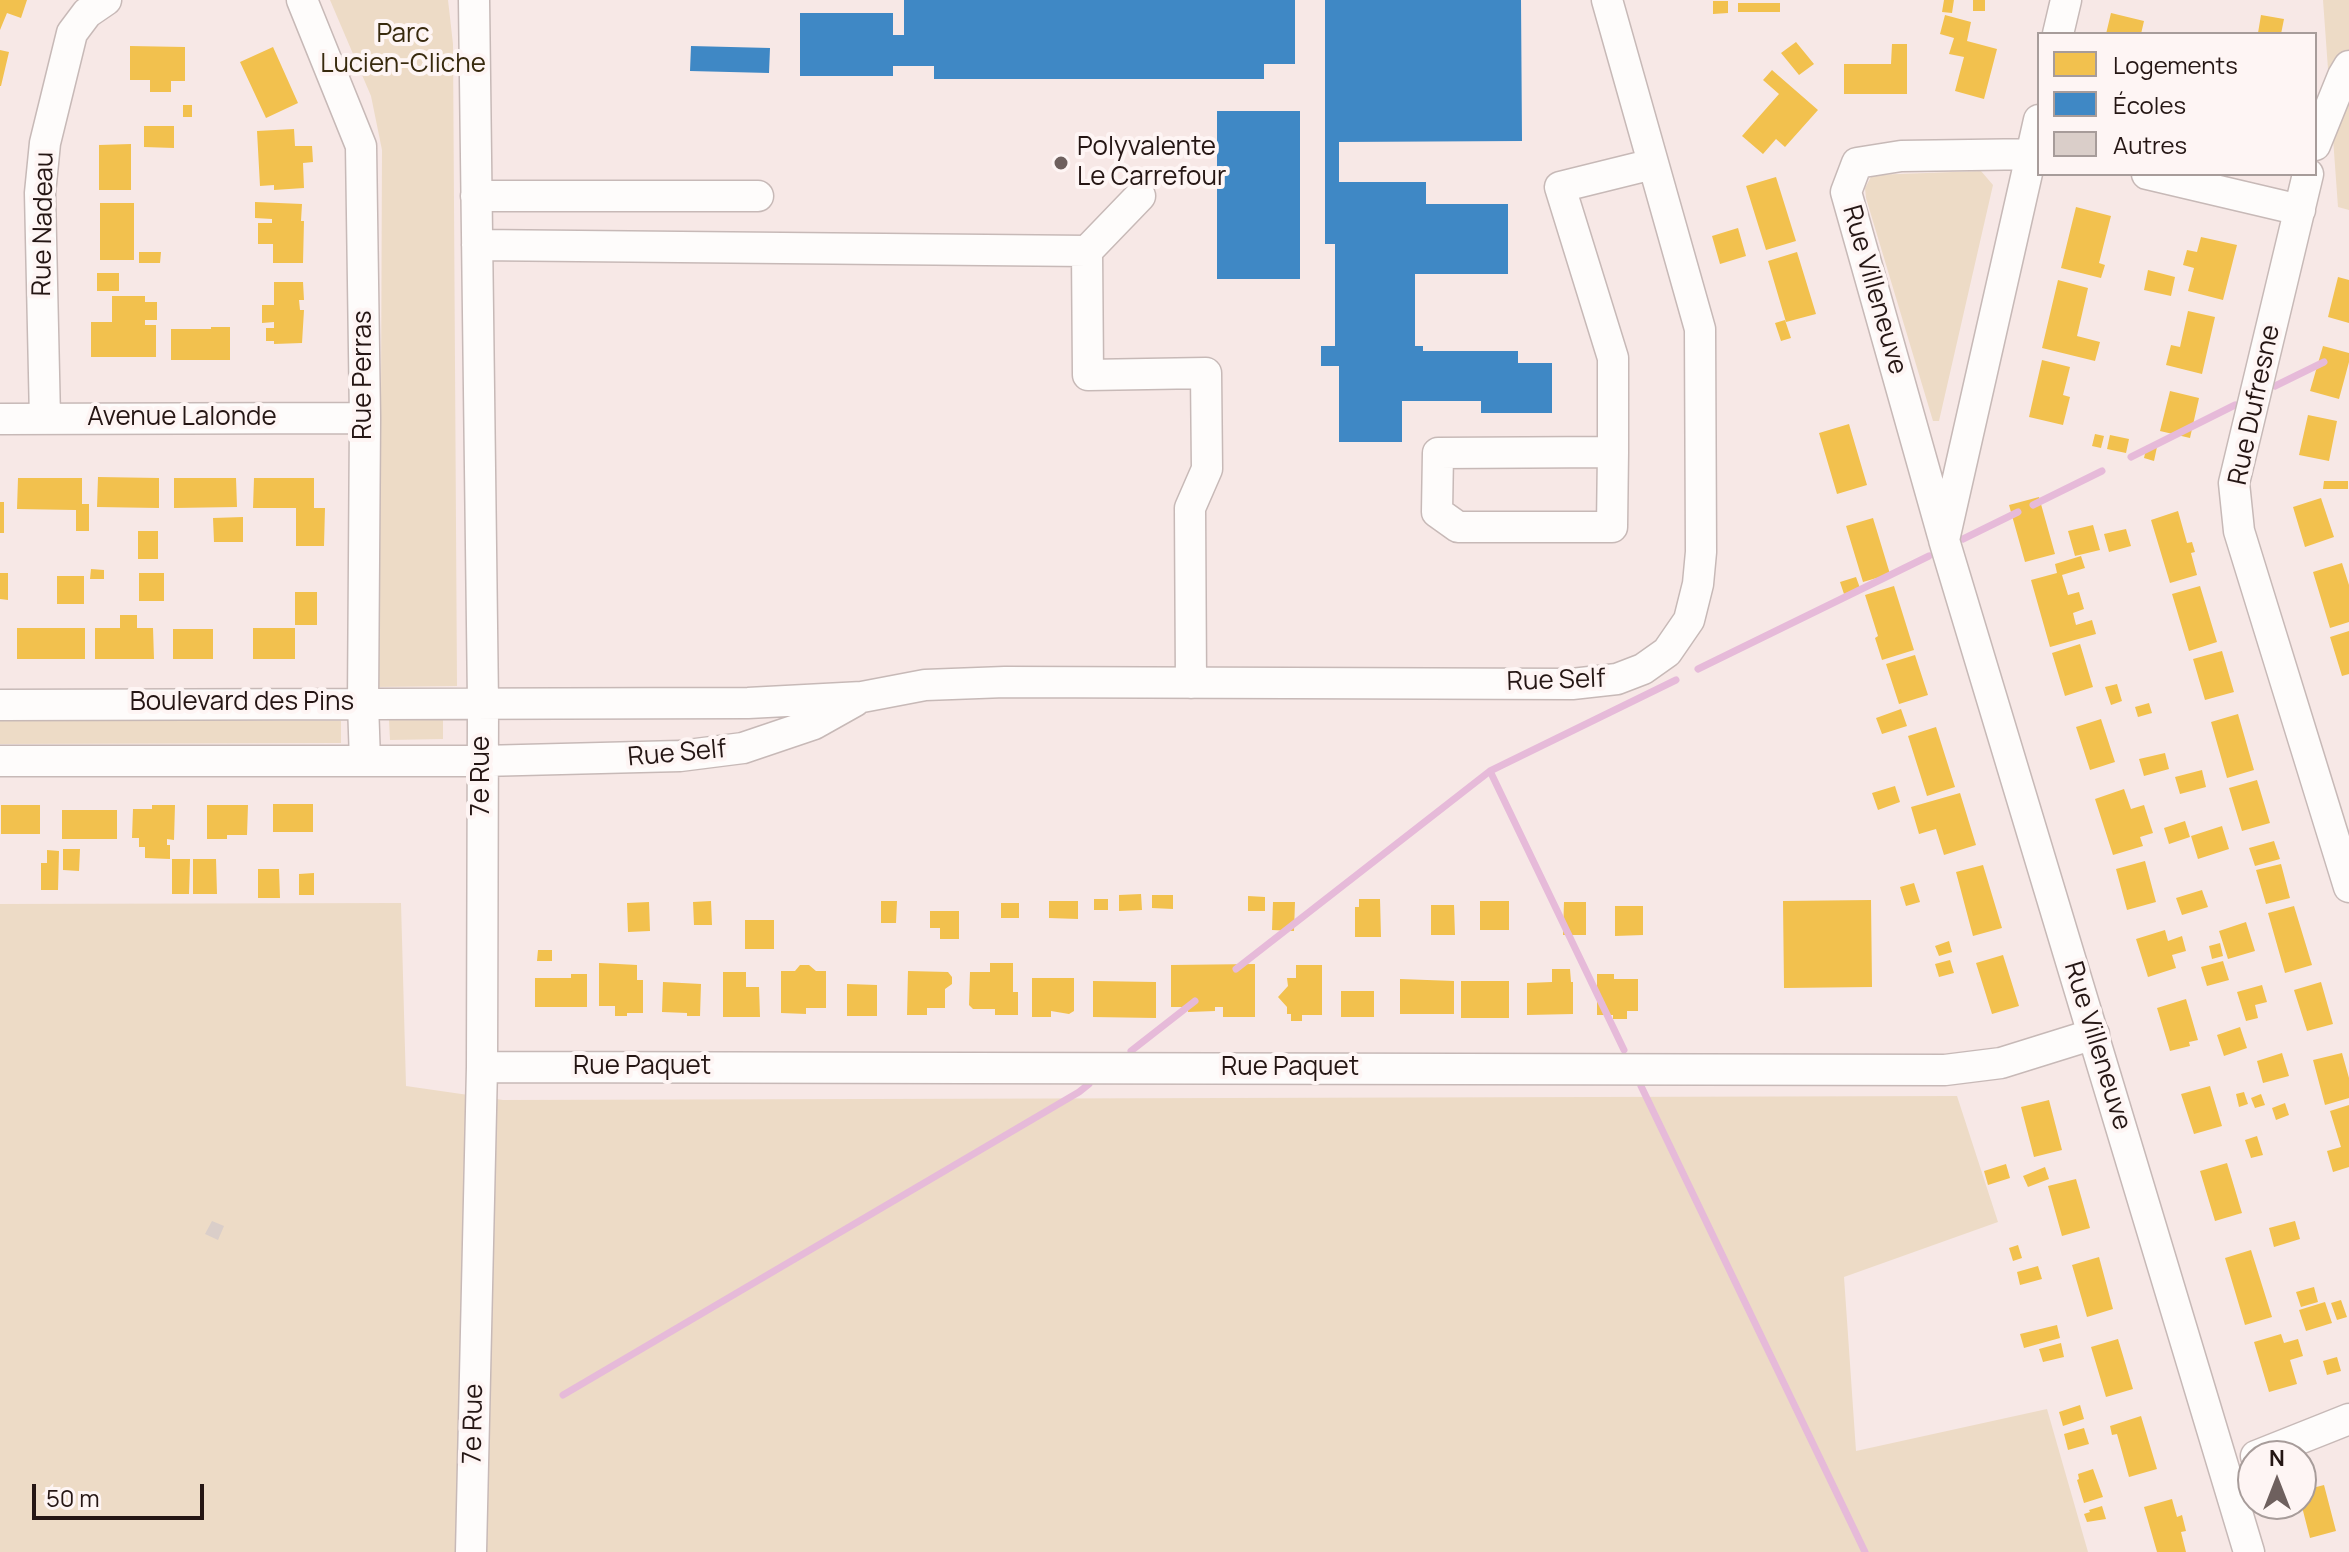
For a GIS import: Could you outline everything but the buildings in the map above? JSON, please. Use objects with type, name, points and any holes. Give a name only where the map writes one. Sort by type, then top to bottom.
[{"type":"street","name":"Rue Nadeau","points":[[45,419],[40,193],[45,143],[72,33],[87,13],[106,0]]},
{"type":"street","name":"Rue Perras","points":[[302,0],[361,146],[365,761]]},
{"type":"street","name":"7e Rue","points":[[471,1552],[482,1067],[483,702],[474,0]]},
{"type":"street","name":"Rue Self","points":[[483,702],[748,703],[862,697],[925,685],[1005,682],[1572,684],[1617,679],[1643,669],[1667,652],[1689,620],[1698,584],[1701,552],[1700,329],[1607,0]]},
{"type":"street","points":[[2058,32],[2066,0]]},
{"type":"street","points":[[2317,140],[2349,66]]},
{"type":"street","name":"Rue Villeneuve","points":[[1944,540],[2035,153],[1901,156],[1857,163],[1846,192],[1944,540],[2249,1552]]},
{"type":"street","points":[[1613,452],[1438,453],[1437,512],[1458,527],[1612,527],[1613,452],[1613,358],[1560,187],[1653,164]]},
{"type":"street","points":[[2156,176],[2300,210]]},
{"type":"street","name":"Rue Dufresne","points":[[2308,176],[2234,483],[2239,531],[2349,887]]},
{"type":"street","points":[[476,196],[758,196]]},
{"type":"street","points":[[1140,196],[1087,251],[1088,375],[1206,373],[1207,469],[1190,508],[1191,683]]},
{"type":"street","points":[[477,245],[1087,251]]},
{"type":"street","name":"Avenue Lalonde","points":[[0,419],[365,418]]},
{"type":"street","name":"Rue Self","points":[[482,761],[680,756],[743,748],[814,724],[862,697]]},
{"type":"street","name":"Boulevard des Pins","points":[[0,705],[483,702]]},
{"type":"street","points":[[0,761],[482,761]]},
{"type":"street","name":"Rue Paquet","points":[[482,1067],[1945,1070],[2001,1063],[2094,1034]]},
{"type":"street","points":[[2297,1440],[2349,1419]]},
{"type":"street","points":[[2224,1469],[2237,1464]]},
{"type":"green space","name":"Parc Lucien-Cliche","points":[[330,0],[448,0],[453,44],[457,686],[374,687],[381,399],[382,150],[371,96]]},
{"type":"green space","points":[[2323,0],[2349,0],[2349,210],[2338,207]]},
{"type":"green space","points":[[1981,171],[1993,185],[1939,421],[1933,421],[1865,188],[1872,175]]},
{"type":"green space","points":[[443,719],[443,739],[390,740],[389,720]]},
{"type":"green space","points":[[0,721],[341,721],[341,743],[0,744]]},
{"type":"green space","points":[[401,903],[406,1086],[503,1100],[1957,1096],[1998,1222],[1844,1277],[1856,1451],[2047,1409],[2088,1552],[0,1552],[0,904]]},
{"type":"waterway","points":[[2275,386],[2324,362]]},
{"type":"waterway","points":[[2131,457],[2235,405]]},
{"type":"waterway","points":[[2033,505],[2102,471]]},
{"type":"waterway","points":[[1963,539],[2018,512]]},
{"type":"waterway","points":[[1698,669],[1929,556]]},
{"type":"waterway","points":[[1236,969],[1490,771],[1676,680]]},
{"type":"waterway","points":[[1490,771],[1624,1050]]},
{"type":"waterway","points":[[1131,1051],[1195,1001]]},
{"type":"waterway","points":[[563,1395],[1089,1084]]},
{"type":"waterway","points":[[1641,1086],[1865,1552]]},
{"type":"place","name":"Polyvalente Le Carrefour","points":[[1061,163]]}]
